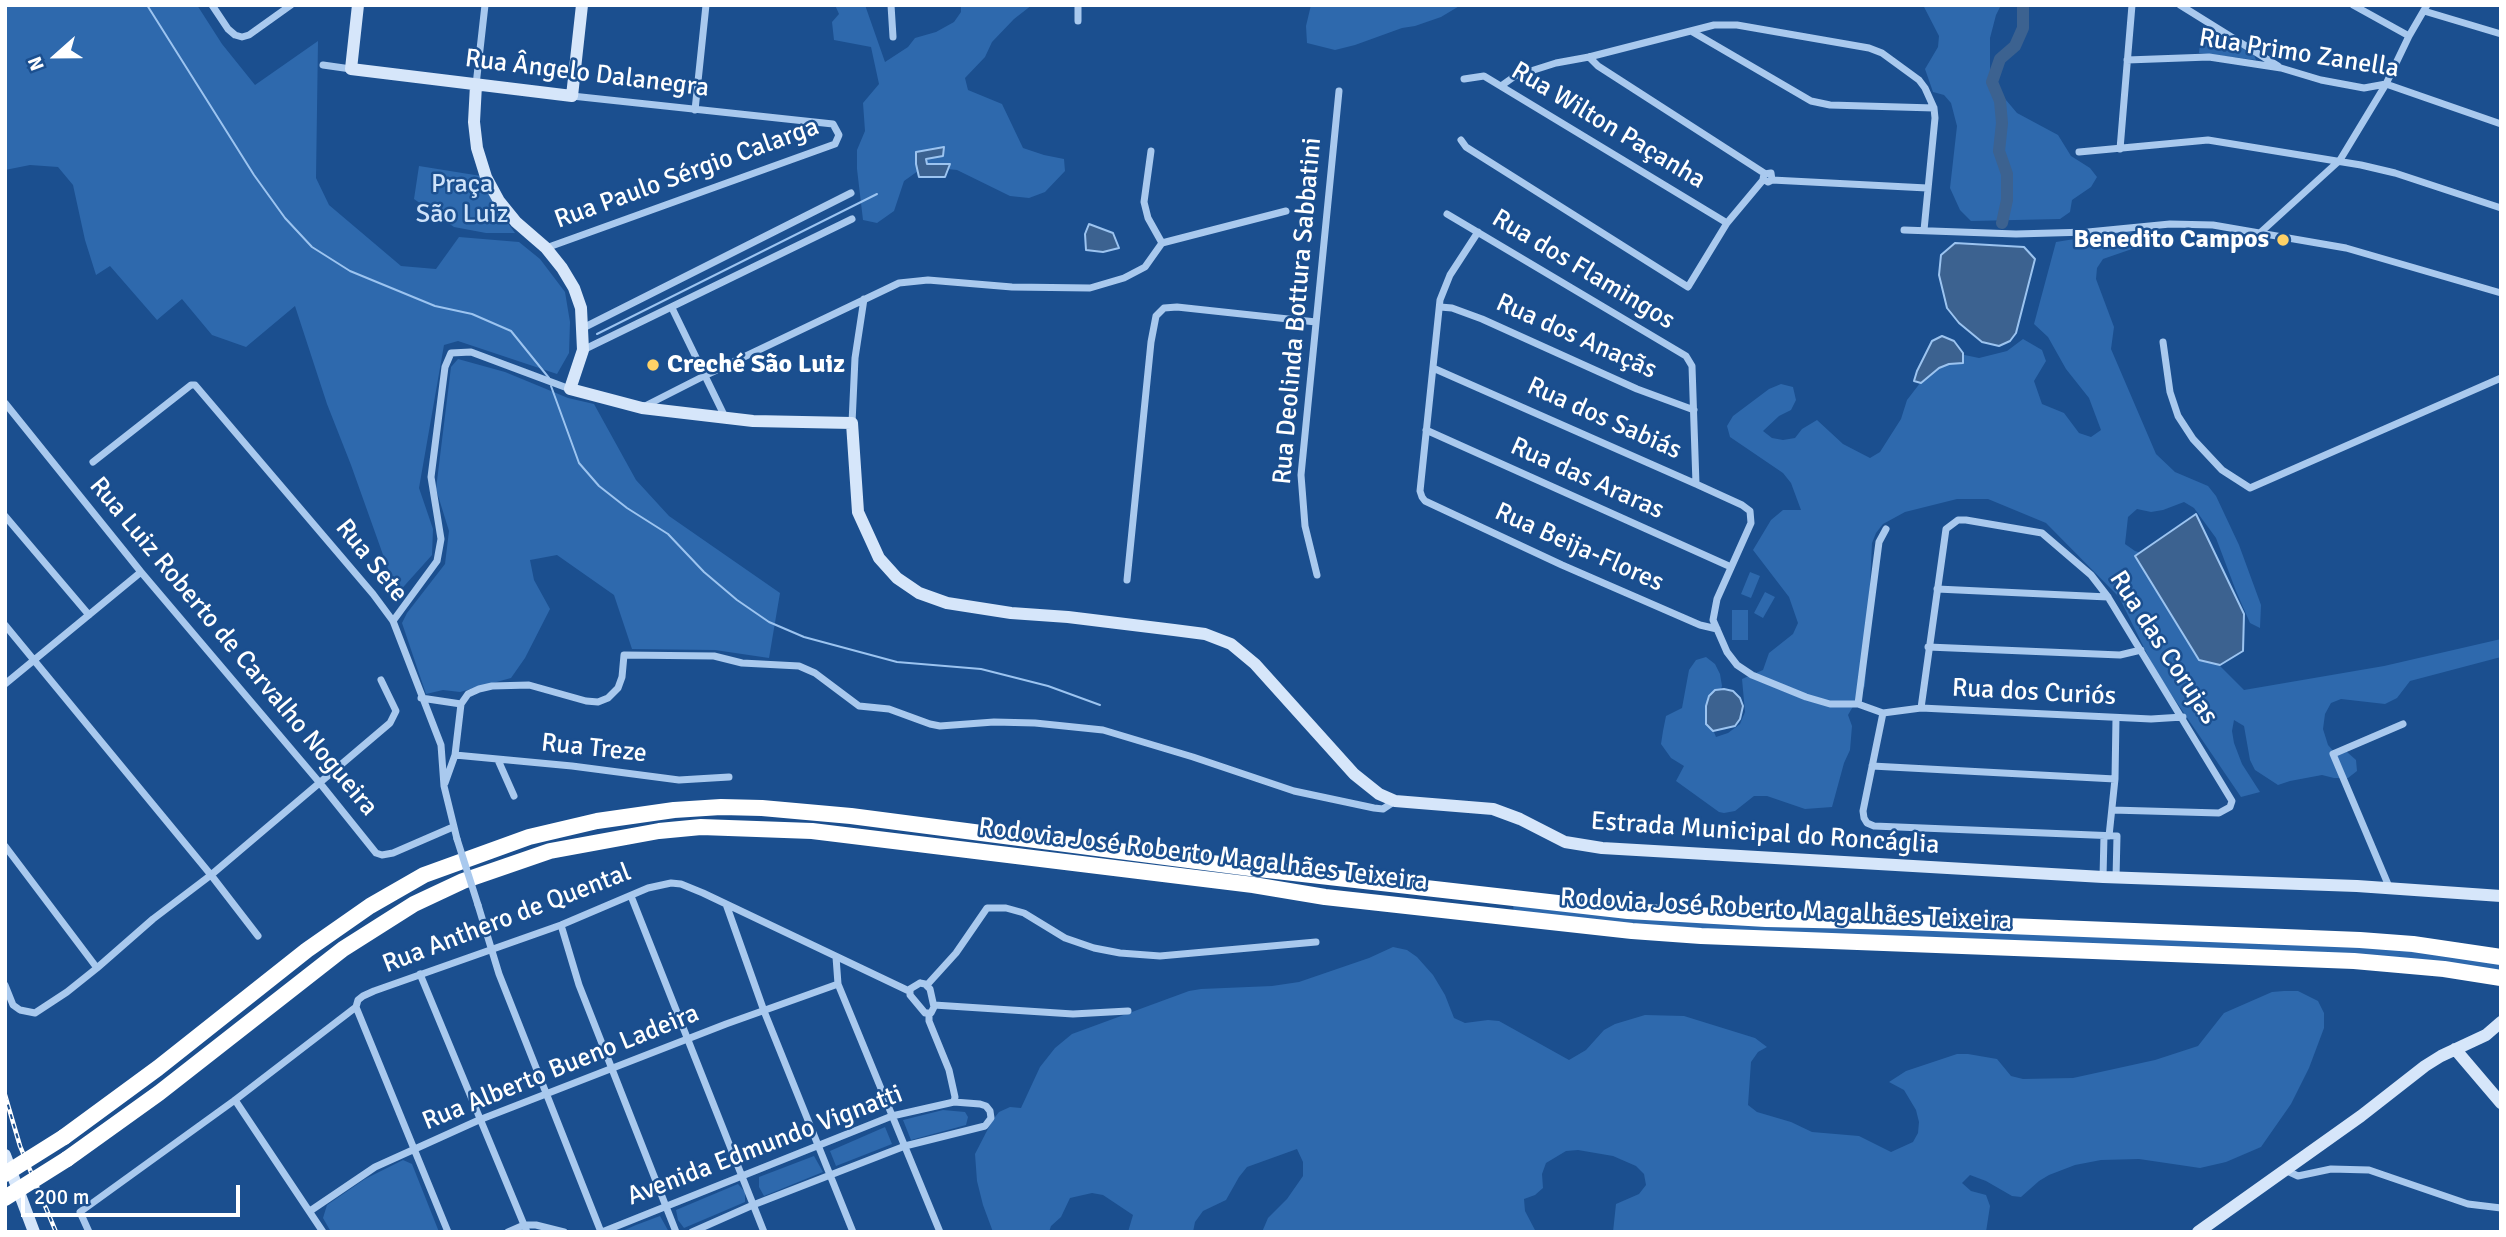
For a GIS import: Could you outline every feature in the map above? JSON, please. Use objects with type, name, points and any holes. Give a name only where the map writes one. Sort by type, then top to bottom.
[{"type":"highway","name":"Rodovia José Roberto Magalhães Teixeira","points":[[5,1174],[64,1137],[158,1068],[307,950],[370,906],[424,875],[529,837],[597,821],[674,810],[762,808],[851,816],[1263,870],[1628,911],[1766,919],[2360,940],[2413,944],[2501,957]]},
{"type":"highway","name":"Rodovia José Roberto Magalhães Teixeira","points":[[5,1198],[67,1159],[159,1093],[333,957],[414,904],[463,881],[550,851],[659,831],[701,827],[812,831],[1346,899],[1643,932],[2354,961],[2444,969],[2501,978]]},
{"type":"street","points":[[212,5],[228,29],[242,37],[291,5]]},
{"type":"street","points":[[351,69],[358,5]]},
{"type":"street","points":[[485,5],[476,85],[474,122],[477,148],[486,177],[499,201],[562,268],[581,308],[583,350],[570,390]]},
{"type":"street","points":[[572,96],[582,5]]},
{"type":"street","points":[[695,110],[706,5]]},
{"type":"street","points":[[891,5],[893,37]]},
{"type":"street","points":[[1077,21],[1078,5]]},
{"type":"street","points":[[2120,149],[2132,5]]},
{"type":"street","points":[[2180,5],[2281,68]]},
{"type":"street","points":[[2353,5],[2409,36]]},
{"type":"street","points":[[2260,232],[2340,160],[2386,84],[2426,8],[2501,34]]},
{"type":"street","points":[[1501,86],[1515,76],[1556,63],[1725,24],[1856,44],[1882,53],[1912,74],[1925,88],[1934,108],[1924,230]]},
{"type":"street","points":[[1690,31],[1799,96],[1820,104],[1934,108]]},
{"type":"street","points":[[1605,53],[1611,73]]},
{"type":"street","points":[[1589,57],[1598,66],[1764,177]]},
{"type":"street","name":"Rua Primo Zanella","points":[[2127,60],[2209,57],[2281,68],[2321,80],[2364,88],[2386,84],[2501,124]]},
{"type":"street","name":"Rua Ângelo Dalanegra","points":[[323,65],[476,85],[833,124],[839,135]]},
{"type":"street","name":"Rua Wilton Paçanha","points":[[1464,79],[1484,76],[1727,223]]},
{"type":"street","name":"Rua Deolinda Bottura Sabbatini","points":[[1317,575],[1305,526],[1301,483],[1308,388],[1339,91]]},
{"type":"street","name":"Rua Paulo Sérgio Calarga","points":[[546,248],[835,144],[839,135]]},
{"type":"street","points":[[1461,140],[1466,147],[1688,287],[1727,223],[1764,177],[1771,173],[1772,180],[1927,188]]},
{"type":"street","points":[[2079,152],[2207,140],[2340,160],[2395,173],[2501,208]]},
{"type":"street","points":[[1151,151],[1144,202],[1148,218],[1162,243]]},
{"type":"street","points":[[583,328],[851,193]]},
{"type":"street","points":[[642,408],[899,283],[913,280],[1012,287],[1090,288],[1124,278],[1145,267],[1162,243],[1286,211]]},
{"type":"street","name":"Rua dos Flamingos","points":[[1447,215],[1686,356],[1692,366],[1694,410]]},
{"type":"street","points":[[583,350],[852,219]]},
{"type":"street","points":[[1904,230],[2016,234],[2088,232],[2170,224],[2213,225],[2346,248],[2501,293]]},
{"type":"street","points":[[1426,430],[1442,291],[1478,232]]},
{"type":"street","name":"Estrada Municipal do Roncáglia","points":[[864,299],[855,359],[852,423],[858,512],[879,558],[897,578],[919,593],[947,603],[1011,613],[1068,617],[1205,634],[1231,644],[1255,664],[1354,774],[1379,794],[1395,801],[1493,809],[1520,819],[1565,842],[1602,849],[2110,877],[2357,886],[2501,896]]},
{"type":"street","points":[[1127,580],[1151,342],[1156,316],[1164,308],[1177,307],[1316,322]]},
{"type":"street","name":"Rua dos Anaçãs","points":[[1440,307],[1452,308],[1482,319],[1637,388],[1694,410]]},
{"type":"street","points":[[672,308],[725,418]]},
{"type":"street","points":[[2163,342],[2170,392],[2178,416],[2193,439],[2222,470],[2250,488],[2501,378]]},
{"type":"street","points":[[393,621],[437,561],[441,539],[432,477],[445,367],[451,353],[471,352],[570,390],[642,408],[753,421],[852,423]]},
{"type":"street","name":"Rua dos Sabiás","points":[[1433,368],[1742,505],[1752,518],[1731,567]]},
{"type":"street","name":"Rua Sete","points":[[93,462],[195,384],[393,621],[441,745],[443,786],[453,827],[499,974],[601,1232]]},
{"type":"street","name":"Rua Luiz Roberto de Carvalho Nogueira","points":[[5,403],[141,572],[376,853],[393,853],[453,827]]},
{"type":"street","points":[[1694,410],[1696,484]]},
{"type":"street","name":"Rua Beija-Flores","points":[[1426,430],[1420,491],[1425,501],[1562,565],[1700,625],[1717,629]]},
{"type":"street","name":"Rua das Araras","points":[[1426,430],[1731,567]]},
{"type":"street","points":[[5,516],[89,615]]},
{"type":"street","name":"Rua das Corujas","points":[[1937,589],[1946,529],[1952,523],[1966,520],[2042,533],[2091,575],[2108,597],[2231,796],[2230,807],[2219,813],[2112,810]]},
{"type":"street","points":[[1858,704],[1879,542],[1886,529]]},
{"type":"street","points":[[1731,567],[1717,599],[1713,621],[1727,652],[1737,665],[1752,675],[1805,697],[1830,704],[1858,704],[1883,713],[1863,811],[1867,823],[1874,826],[2110,836]]},
{"type":"street","points":[[5,684],[141,572]]},
{"type":"street","points":[[1921,708],[1937,589],[2108,597]]},
{"type":"street","points":[[5,625],[211,874],[258,936]]},
{"type":"street","points":[[1928,647],[2120,654],[2141,650]]},
{"type":"street","points":[[443,786],[455,755],[461,704],[468,694],[492,686],[529,685],[598,702],[614,693],[622,677],[624,655],[699,655],[742,663],[799,666],[814,673],[859,706],[889,709],[930,724],[1035,723],[1104,730],[1294,791],[1383,809],[1395,801]]},
{"type":"street","points":[[5,985],[13,1005],[20,1010],[35,1013],[97,968],[390,723],[395,716],[395,706],[381,680]]},
{"type":"street","points":[[421,698],[461,704]]},
{"type":"street","name":"Rua dos Curiós","points":[[1883,713],[1921,708],[2116,718],[2183,717]]},
{"type":"street","points":[[2110,877],[2116,718]]},
{"type":"street","points":[[2390,890],[2333,754],[2403,724]]},
{"type":"street","name":"Rua Treze","points":[[455,755],[679,780],[729,776]]},
{"type":"street","points":[[498,761],[514,796]]},
{"type":"street","points":[[1872,766],[2115,779]]},
{"type":"street","points":[[2110,836],[2110,877]]},
{"type":"street","points":[[5,846],[97,968]]},
{"type":"street","name":"Rua Anthero de Quental","points":[[89,1232],[80,1212],[235,1100],[356,1007],[363,996],[561,925],[660,885],[681,884],[726,904]]},
{"type":"street","points":[[631,896],[764,1232]]},
{"type":"street","points":[[726,904],[909,991],[925,1013],[929,1014]]},
{"type":"street","points":[[726,904],[764,1011],[853,1232]]},
{"type":"street","points":[[927,985],[956,953],[987,908],[1006,908],[1024,913],[1065,939],[1094,948],[1147,956],[1316,942]]},
{"type":"street","points":[[561,925],[579,985],[676,1232]]},
{"type":"street","points":[[836,957],[838,985],[940,1232]]},
{"type":"street","points":[[420,974],[526,1228]]},
{"type":"street","points":[[909,991],[920,983],[927,985]]},
{"type":"street","name":"Rua Alberto Bueno Ladeira","points":[[310,1211],[375,1167],[479,1120],[688,1039],[838,985]]},
{"type":"street","points":[[927,985],[934,1005],[929,1021],[949,1070],[954,1102]]},
{"type":"street","points":[[934,1005],[1073,1014],[1128,1011]]},
{"type":"street","points":[[356,1007],[416,1149],[447,1232]]},
{"type":"street","points":[[2198,1232],[2425,1066],[2486,1035],[2501,1022]]},
{"type":"street","points":[[2455,1049],[2501,1103]]},
{"type":"street","points":[[235,1100],[323,1232]]},
{"type":"street","name":"Avenida Edmundo Vignatti","points":[[601,1232],[892,1116],[954,1102],[986,1106],[990,1111],[990,1121],[982,1127],[905,1146],[753,1205],[692,1232]]},
{"type":"street","points":[[5,1155],[34,1232]]},
{"type":"street","points":[[2285,1170],[2298,1176],[2331,1169],[2369,1170],[2459,1202],[2501,1208]]},
{"type":"street","points":[[508,1232],[536,1225],[564,1232]]},
{"type":"green space","points":[[5,5],[197,5],[222,44],[255,85],[318,41],[316,178],[329,205],[401,266],[436,269],[459,237],[519,242],[540,259],[565,292],[570,322],[569,353],[557,374],[458,341],[444,345],[419,488],[433,529],[432,555],[397,594],[327,404],[295,306],[246,347],[212,335],[182,299],[157,320],[110,266],[96,275],[73,185],[58,167],[30,165],[5,170]]},
{"type":"green space","points":[[835,5],[865,5],[885,62],[908,47],[915,38],[936,32],[954,22],[961,12],[961,5],[1032,5],[992,42],[985,57],[965,78],[968,90],[1002,104],[1023,148],[1064,159],[1065,171],[1045,192],[1029,198],[1010,196],[957,170],[938,168],[918,171],[904,181],[894,211],[877,223],[863,220],[857,150],[865,131],[863,103],[879,84],[871,47],[834,40],[832,22],[839,14]]},
{"type":"green space","points":[[1311,5],[1461,5],[1441,17],[1335,50],[1307,43],[1306,26]]},
{"type":"green space","points":[[1923,5],[2001,5],[1990,38],[1990,74],[1995,87],[2017,113],[2058,135],[2071,156],[2090,168],[2097,177],[2091,187],[2072,200],[2070,212],[2060,219],[1971,221],[1960,210],[1950,188],[1957,126],[1951,103],[1944,95],[1933,92],[1925,69],[1938,47],[1939,36]]},
{"type":"green space","points":[[2202,26],[2254,55],[2256,60],[2199,53]]},
{"type":"green space","name":"Praça São Luiz","points":[[419,166],[481,176],[494,204],[515,233],[486,233],[454,227],[414,199]]},
{"type":"green space","points":[[2148,228],[2159,229],[2158,240],[2103,259],[2097,268],[2096,279],[2114,327],[2111,349],[2156,454],[2175,472],[2208,486],[2216,496],[2239,545],[2261,605],[2260,628],[2250,623],[2216,538],[2194,508],[2184,502],[2151,512],[2137,509],[2128,517],[2125,544],[2135,551],[2151,556],[2218,664],[2244,690],[2384,666],[2501,639],[2501,657],[2410,681],[2397,698],[2385,704],[2341,699],[2331,703],[2325,714],[2323,729],[2328,745],[2335,753],[2347,752],[2356,760],[2357,771],[2348,778],[2322,775],[2278,785],[2255,770],[2250,760],[2244,726],[2234,720],[2234,743],[2242,764],[2260,792],[2241,797],[2156,672],[2119,597],[2046,523],[1988,499],[1957,499],[1905,512],[1883,524],[1876,533],[1872,543],[1865,686],[1848,715],[1852,726],[1850,750],[1832,807],[1805,809],[1767,796],[1754,796],[1735,811],[1724,813],[1676,781],[1684,766],[1671,758],[1661,744],[1663,731],[1666,716],[1682,708],[1689,670],[1696,660],[1706,657],[1715,664],[1720,674],[1722,686],[1712,715],[1712,727],[1716,737],[1728,733],[1740,724],[1745,712],[1742,679],[1763,670],[1769,653],[1793,634],[1798,623],[1789,597],[1753,550],[1771,520],[1783,510],[1801,510],[1791,483],[1783,473],[1730,437],[1727,426],[1733,416],[1769,389],[1781,384],[1793,387],[1796,400],[1791,410],[1779,416],[1763,431],[1772,438],[1795,438],[1802,429],[1817,420],[1843,444],[1870,458],[1880,452],[1901,419],[1907,400],[1934,365],[1955,353],[1979,358],[2007,351],[2023,339],[2042,350],[2046,361],[2034,381],[2042,404],[2064,413],[2079,433],[2091,437],[2101,430],[2089,398],[2066,369],[2048,337],[2034,324],[2056,242],[2124,231],[2137,232]]},
{"type":"green space","points":[[458,359],[505,372],[568,398],[594,404],[636,480],[669,516],[780,593],[769,658],[715,650],[632,649],[614,595],[557,555],[530,560],[534,580],[550,609],[525,658],[511,678],[460,692],[443,690],[426,694],[402,623],[445,564],[449,531],[436,489],[451,367]]},
{"type":"green space","points":[[1750,572],[1760,576],[1751,598],[1741,594]]},
{"type":"green space","points":[[1765,592],[1775,597],[1763,618],[1754,613]]},
{"type":"green space","points":[[1732,610],[1748,610],[1748,640],[1732,640]]},
{"type":"green space","points":[[1513,904],[2382,947],[2501,962],[2501,974],[1734,933],[1514,915]]},
{"type":"green space","points":[[1393,947],[1407,950],[1417,957],[1433,975],[1454,1018],[1465,1023],[1499,1021],[1569,1060],[1586,1050],[1604,1030],[1645,1015],[1684,1016],[1755,1038],[1767,1047],[1758,1052],[1751,1062],[1748,1105],[1757,1112],[1791,1122],[1812,1132],[1859,1136],[1891,1152],[1913,1142],[1918,1133],[1919,1122],[1916,1110],[1904,1090],[1889,1082],[1906,1071],[1957,1054],[1997,1059],[2011,1076],[2023,1079],[2073,1078],[2155,1060],[2198,1046],[2224,1013],[2272,992],[2284,991],[2298,991],[2318,1001],[2324,1013],[2324,1028],[2309,1068],[2291,1104],[2261,1147],[2226,1162],[2200,1168],[2139,1159],[2101,1160],[2075,1165],[2049,1175],[2021,1197],[2012,1196],[1970,1175],[1962,1183],[1971,1191],[1986,1195],[1990,1206],[1986,1232],[1613,1232],[1616,1204],[1639,1194],[1646,1185],[1644,1174],[1636,1166],[1613,1156],[1578,1150],[1566,1151],[1546,1163],[1542,1174],[1543,1188],[1524,1199],[1525,1211],[1536,1232],[1262,1232],[1268,1218],[1287,1199],[1303,1176],[1303,1162],[1297,1149],[1247,1167],[1226,1200],[1203,1211],[1195,1222],[1193,1232],[1128,1232],[1133,1215],[1103,1195],[1092,1193],[1070,1198],[1061,1217],[1051,1226],[1049,1232],[993,1232],[977,1181],[975,1154],[999,1112],[1010,1107],[1021,1108],[1040,1067],[1055,1048],[1072,1034],[1189,991],[1299,982]]},
{"type":"green space","points":[[943,1110],[965,1112],[968,1117],[966,1125],[911,1140],[903,1120]]},
{"type":"green space","points":[[885,1127],[892,1144],[836,1166],[830,1151]]},
{"type":"green space","points":[[814,1156],[823,1172],[764,1196],[759,1187],[759,1177]]},
{"type":"green space","points":[[403,1160],[412,1164],[439,1232],[331,1232],[323,1218],[327,1205],[365,1179]]},
{"type":"green space","points":[[738,1184],[745,1192],[745,1202],[684,1228],[678,1220],[676,1210]]},
{"type":"green space","points":[[660,1216],[669,1232],[620,1232],[636,1225]]},
{"type":"shaded area","points":[[944,147],[943,156],[926,159],[927,164],[950,164],[945,177],[919,177],[916,152]]},
{"type":"shaded area","points":[[1089,224],[1113,233],[1119,248],[1103,252],[1086,250],[1085,234]]},
{"type":"shaded area","points":[[1955,243],[2024,247],[2035,259],[2016,333],[2010,341],[1999,346],[1982,342],[1959,323],[1947,308],[1939,275],[1941,255]]},
{"type":"shaded area","points":[[1942,336],[1954,341],[1963,353],[1963,363],[1939,368],[1921,383],[1914,381],[1932,341]]},
{"type":"shaded area","points":[[2196,514],[2244,614],[2243,651],[2220,665],[2199,660],[2135,556]]},
{"type":"shaded area","points":[[1715,690],[1733,691],[1740,698],[1743,706],[1740,719],[1735,726],[1713,731],[1706,724],[1706,706],[1709,696]]},
{"type":"waterway","points":[[147,5],[254,175],[285,218],[312,247],[350,271],[435,306],[472,314],[511,331],[549,378]]},
{"type":"waterway","points":[[2002,223],[2007,200],[2007,174],[1999,151],[2002,123],[2000,101],[1992,82],[2000,59],[2015,46],[2023,28],[2023,5]]},
{"type":"waterway","points":[[597,334],[877,194]]},
{"type":"waterway","points":[[551,386],[579,463],[599,486],[668,534],[704,572],[769,622],[804,637],[897,662],[981,669],[1048,686],[1100,705]]},
{"type":"railway","points":[[5,1095],[20,1146],[56,1232]]},
{"type":"place","name":"Benedito Campos","points":[[2283,240]]},
{"type":"place","name":"Creché São Luiz","points":[[653,365]]}]
